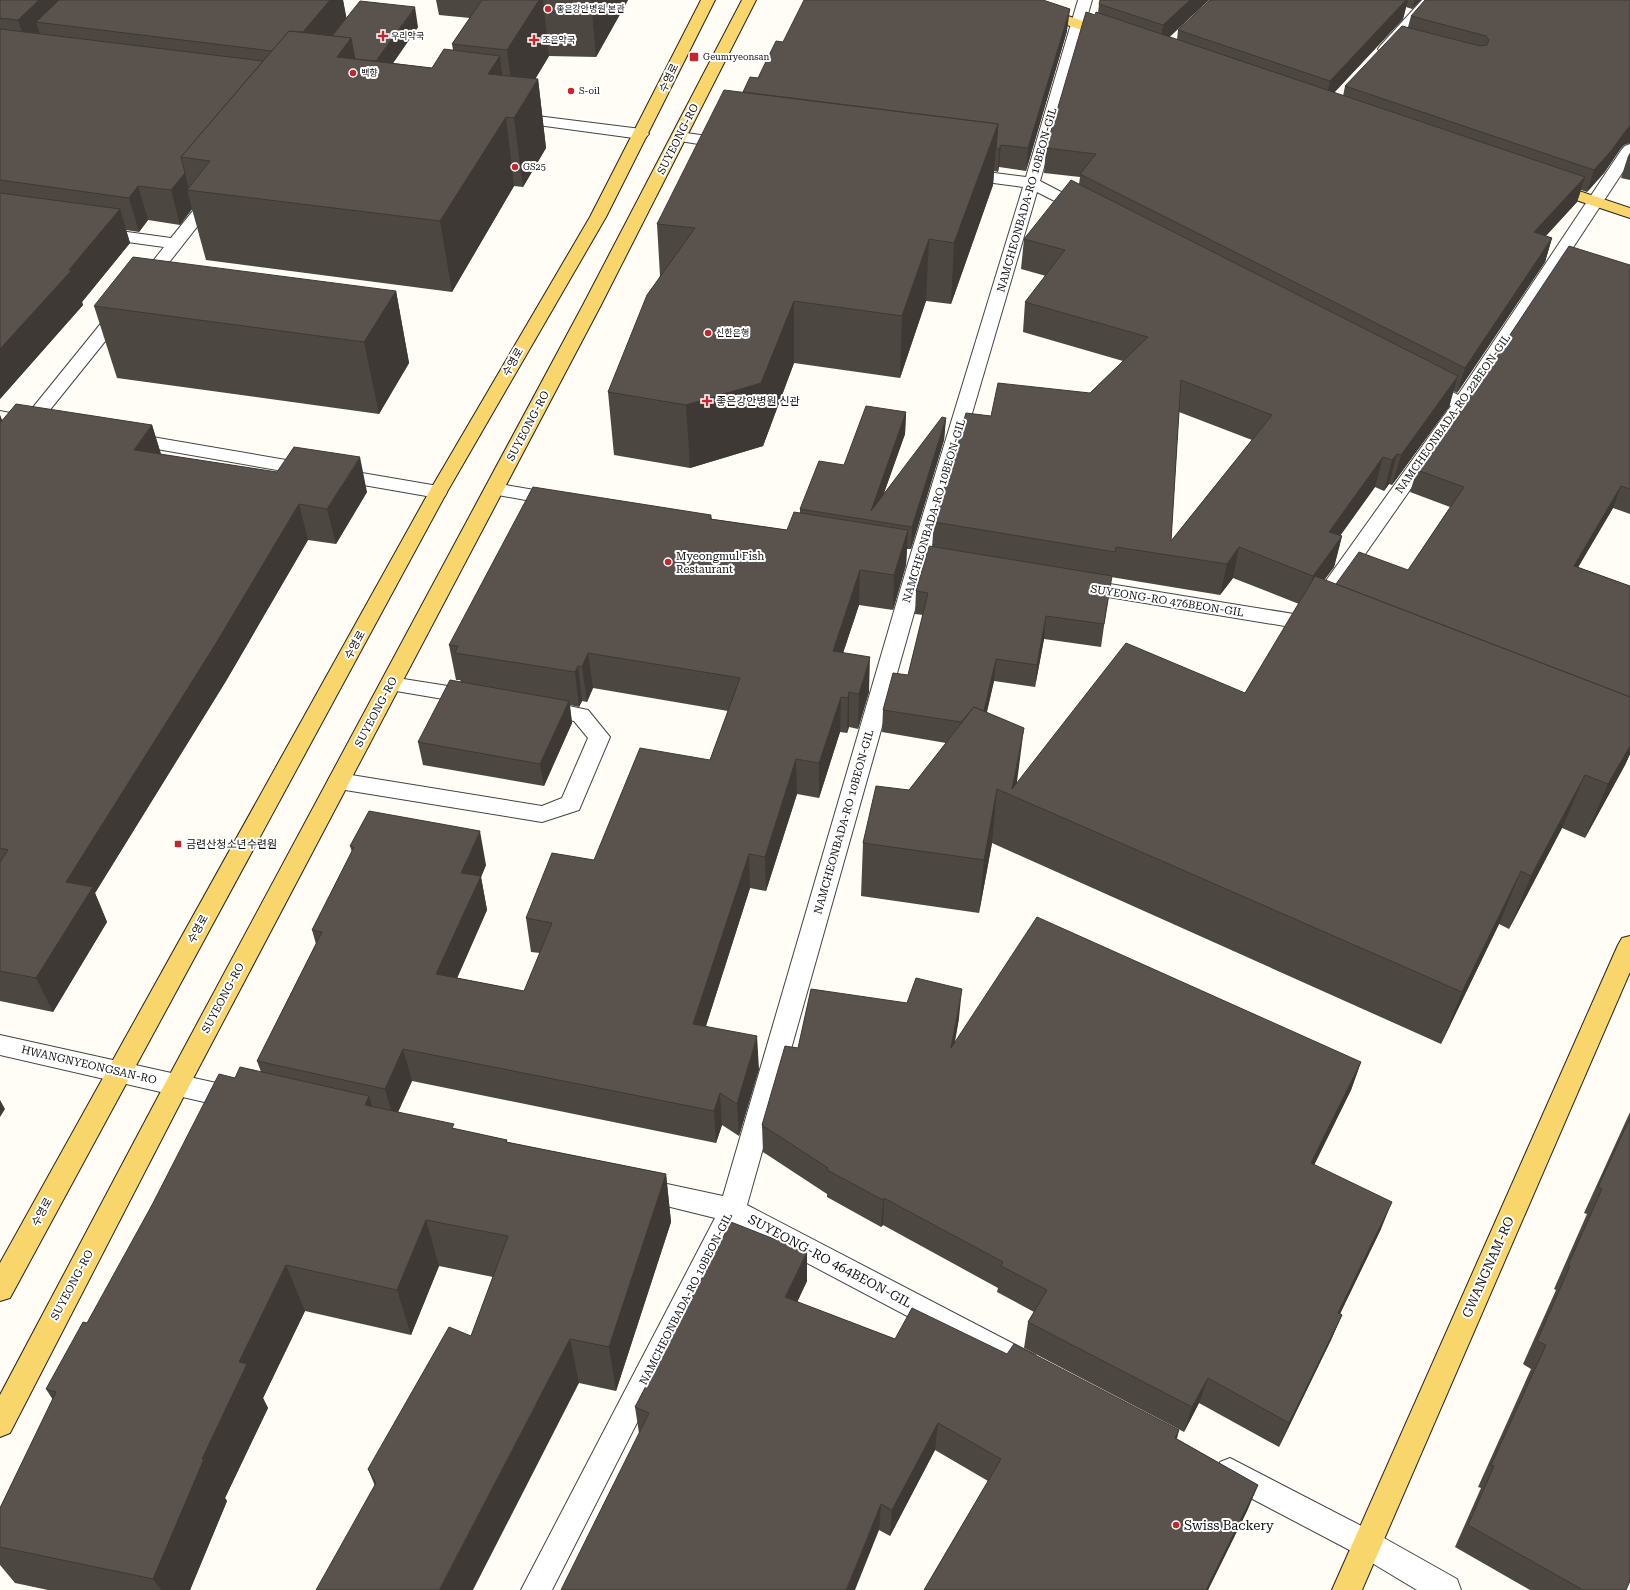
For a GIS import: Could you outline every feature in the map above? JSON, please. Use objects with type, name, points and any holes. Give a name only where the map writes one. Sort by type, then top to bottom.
[{"type":"main road","name":"수영로","points":[[0,1289],[438,492],[598,217],[708,0]]},
{"type":"main road","name":"SUYEONG-RO","points":[[0,1423],[177,1085],[592,305],[749,0]]},
{"type":"main road","points":[[1006,0],[1127,41]]},
{"type":"main road","points":[[1536,181],[1630,213]]},
{"type":"main road","name":"GWANGNAM-RO","points":[[1347,1590],[1630,945]]},
{"type":"street","name":"NAMCHEONBADA-RO 10BEON-GIL","points":[[536,1590],[732,1210],[919,560],[1085,0]]},
{"type":"street","points":[[1374,62],[1430,0]]},
{"type":"street","points":[[1401,12],[1416,16]]},
{"type":"street","points":[[1394,40],[1409,44]]},
{"type":"street","points":[[501,116],[641,134]]},
{"type":"street","points":[[678,137],[741,146]]},
{"type":"street","name":"NAMCHEONBADA-RO 22BEON-GIL","points":[[1306,623],[1461,404],[1630,149]]},
{"type":"street","points":[[946,172],[1032,183],[1096,216]]},
{"type":"street","points":[[0,460],[224,183]]},
{"type":"street","points":[[83,231],[175,244]]},
{"type":"street","points":[[1412,378],[1461,404]]},
{"type":"street","points":[[0,418],[54,426]]},
{"type":"street","points":[[109,436],[438,492]]},
{"type":"street","points":[[494,489],[573,502]]},
{"type":"street","name":"SUYEONG-RO 476BEON-GIL","points":[[1058,583],[1306,623],[1336,635]]},
{"type":"street","points":[[391,684],[490,700]]},
{"type":"street","points":[[339,781],[542,814],[571,804],[599,738],[581,715],[520,705]]},
{"type":"street","name":"HWANGNYEONGSAN-RO","points":[[0,1045],[177,1085]]},
{"type":"street","points":[[177,1085],[262,1104]]},
{"type":"street","name":"SUYEONG-RO 464BEON-GIL","points":[[617,1184],[732,1210],[1042,1373]]},
{"type":"street","points":[[1212,1462],[1367,1544],[1446,1590]]},
{"type":"building","points":[[0,0],[39,0],[18,20],[0,18]]},
{"type":"building","points":[[59,0],[330,0],[303,32],[289,31],[272,51],[36,22]]},
{"type":"building","points":[[482,0],[539,0],[507,50],[452,44]]},
{"type":"building","points":[[804,0],[1043,0],[1070,9],[1028,148],[1001,145],[999,149],[996,149],[998,124],[743,92],[750,77],[758,78],[776,41],[783,42]]},
{"type":"building","points":[[1100,0],[1190,0],[1163,25],[1099,4]]},
{"type":"building","points":[[1210,0],[1406,0],[1330,81],[1178,30]]},
{"type":"building","points":[[1425,0],[1630,0],[1630,125],[1611,151],[1594,170],[1345,86],[1402,26],[1480,46],[1487,45],[1489,40],[1486,36],[1411,16]]},
{"type":"building","points":[[360,1],[415,7],[376,61],[355,59],[351,38],[332,36]]},
{"type":"building","points":[[1086,12],[1095,15],[1096,12],[1585,177],[1534,232],[1552,238],[1465,368],[1080,174],[1096,154],[1046,148]]},
{"type":"building","points":[[0,29],[263,61],[181,157],[185,173],[171,190],[138,186],[129,198],[0,180]]},
{"type":"building","points":[[289,31],[351,38],[337,57],[432,68],[444,49],[500,56],[488,74],[538,79],[514,118],[506,117],[440,221],[187,190],[210,161],[181,157]]},
{"type":"building","points":[[724,90],[998,124],[954,243],[929,239],[902,316],[794,301],[761,383],[686,405],[608,392],[647,295],[695,228],[657,224]]},
{"type":"building","points":[[1071,180],[1458,376],[1401,455],[1397,454],[1392,460],[1383,457],[1329,532],[1342,536],[1313,576],[1239,547],[1227,564],[1116,547],[1115,552],[934,522],[966,413],[991,416],[998,383],[1090,393],[1148,337],[1025,302],[1065,250],[1024,239]],"holes":[[[1181,380],[1272,415],[1171,541]]]},
{"type":"building","points":[[0,193],[120,209],[69,270],[72,270],[0,349]]},
{"type":"building","points":[[1569,246],[1630,265],[1630,489],[1621,486],[1574,566],[1630,586],[1630,697],[1336,584],[1359,552],[1408,570],[1464,487],[1417,470],[1478,383]]},
{"type":"building","points":[[133,257],[396,291],[364,342],[94,306]]},
{"type":"building","points":[[16,404],[152,425],[134,450],[277,472],[294,447],[360,457],[327,509],[299,504],[215,645],[66,882],[93,887],[36,978],[0,971],[0,862],[8,850],[0,848],[0,423]]},
{"type":"building","points":[[866,406],[906,412],[871,511],[942,417],[946,418],[912,527],[800,509],[819,461],[844,465]]},
{"type":"building","points":[[533,487],[711,515],[710,519],[787,530],[794,512],[908,530],[894,575],[860,570],[833,651],[870,657],[859,694],[849,692],[848,698],[841,697],[819,763],[796,759],[765,857],[749,854],[693,1024],[757,1036],[737,1104],[720,1093],[714,1111],[403,1049],[385,1089],[257,1061],[322,932],[312,930],[354,847],[350,846],[369,811],[480,831],[461,873],[481,876],[436,974],[524,991],[552,923],[526,918],[552,853],[594,860],[640,748],[710,760],[740,678],[588,653],[582,667],[578,666],[575,672],[455,653],[458,646],[449,645]]},
{"type":"building","points":[[929,546],[1112,576],[1104,624],[1046,616],[1037,665],[996,659],[984,711],[974,707],[961,722],[883,710],[893,673],[908,675],[928,593],[916,591]]},
{"type":"building","points":[[1315,576],[1630,697],[1630,746],[1608,784],[1585,775],[1531,876],[1521,871],[1462,992],[997,789],[984,860],[863,843],[876,786],[909,790],[974,707],[1024,728],[1012,789],[1126,643],[1245,693]]},
{"type":"building","points":[[450,680],[569,701],[540,764],[418,742]]},
{"type":"building","points":[[1037,917],[1361,1062],[1311,1163],[1392,1202],[1338,1313],[1342,1315],[1289,1423],[1208,1378],[1192,1407],[1028,1322],[1047,1290],[1001,1266],[1003,1262],[884,1198],[883,1200],[827,1170],[828,1168],[762,1125],[785,1046],[798,1048],[811,989],[907,1003],[916,978],[962,989],[951,1048]]},
{"type":"building","points":[[240,1067],[369,1096],[365,1105],[454,1124],[452,1128],[507,1140],[506,1142],[666,1174],[609,1347],[570,1339],[439,1590],[316,1590],[376,1483],[368,1469],[449,1327],[471,1336],[508,1236],[426,1220],[397,1290],[286,1265],[239,1362],[247,1364],[202,1459],[204,1459],[153,1579],[0,1547],[0,1508],[56,1392],[46,1389],[83,1322],[87,1323],[152,1205],[219,1074],[235,1078]]},
{"type":"building","points":[[1630,1118],[1630,1581],[1626,1590],[1583,1590],[1468,1525],[1494,1466],[1491,1465],[1546,1345],[1537,1341],[1570,1266],[1568,1265],[1602,1189],[1598,1187]]},
{"type":"building","points":[[731,1222],[807,1252],[785,1297],[895,1339],[912,1308],[1007,1354],[1014,1344],[1179,1430],[1175,1438],[1258,1485],[1206,1590],[924,1590],[1001,1459],[938,1423],[892,1510],[881,1504],[846,1590],[561,1590],[649,1413],[635,1407]]},
{"type":"place","name":"좋은강안병원 본관","points":[[548,9]]},
{"type":"place","name":"우리약국","points":[[383,36]]},
{"type":"place","name":"조은약국","points":[[534,40]]},
{"type":"place","name":"Geumryeonsan","points":[[694,57]]},
{"type":"place","name":"백향","points":[[353,73]]},
{"type":"place","name":"S-oil","points":[[571,91]]},
{"type":"place","name":"GS25","points":[[515,167]]},
{"type":"place","name":"신한은행","points":[[708,333]]},
{"type":"place","name":"좋은강안병원 신관","points":[[707,401]]},
{"type":"place","name":"Myeongmul Fish Restaurant","points":[[668,562]]},
{"type":"place","name":"금련산청소년수련원","points":[[178,844]]},
{"type":"place","name":"Swiss Backery","points":[[1176,1525]]}]
